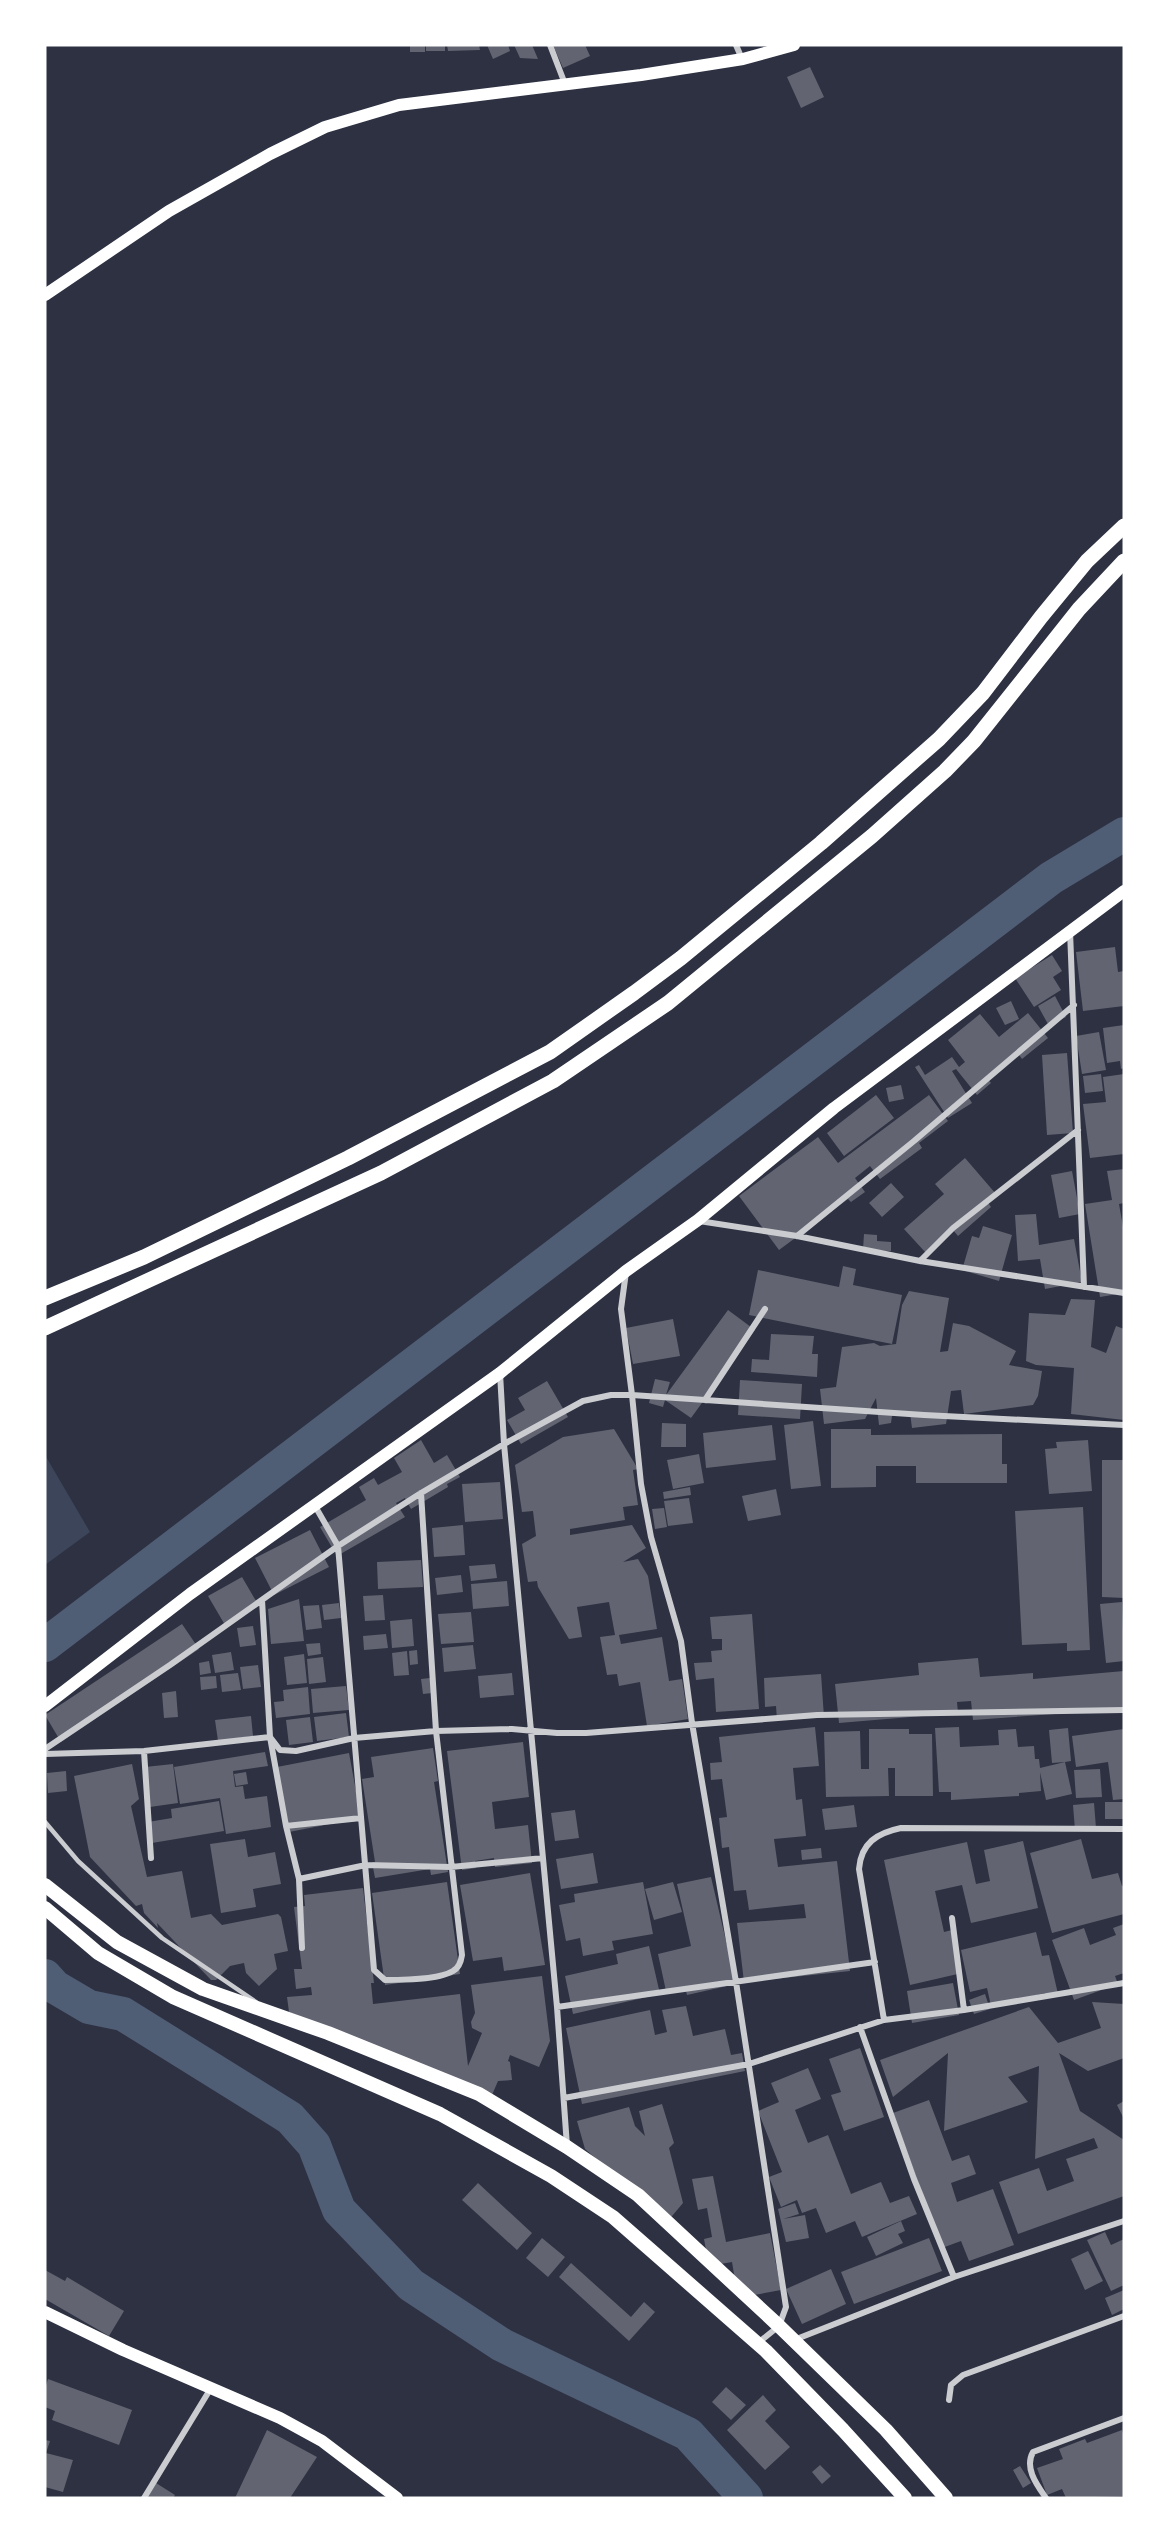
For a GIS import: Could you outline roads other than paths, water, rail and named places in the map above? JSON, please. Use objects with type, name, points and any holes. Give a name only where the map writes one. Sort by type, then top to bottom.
[{"type":"highway","points":[[45,1298],[144,1257],[348,1158],[550,1052],[634,993],[681,958],[821,843],[939,739],[983,693],[1041,617],[1088,561],[1124,526]]},
{"type":"highway","points":[[45,1328],[381,1173],[553,1081],[668,1003],[845,859],[945,771],[974,741],[1079,609],[1124,561]]},
{"type":"main road","points":[[45,295],[170,211],[270,154],[325,127],[399,105],[743,59],[794,45]]},
{"type":"main road","points":[[45,1706],[190,1594],[500,1373],[626,1271],[698,1221],[834,1108],[1124,891]]},
{"type":"main road","points":[[45,1885],[117,1942],[203,1989],[328,2033],[479,2094],[567,2147],[638,2195],[794,2340],[886,2430],[946,2498]]},
{"type":"main road","points":[[45,1908],[98,1953],[173,1997],[440,2114],[551,2176],[613,2217],[758,2343],[843,2430],[905,2498]]},
{"type":"main road","points":[[45,2312],[123,2350],[280,2418],[321,2441],[397,2498]]},
{"type":"street","points":[[550,45],[566,84]]},
{"type":"street","points":[[736,45],[743,59]]},
{"type":"street","points":[[1070,930],[1084,1287]]},
{"type":"street","points":[[797,1236],[1074,1005]]},
{"type":"street","points":[[921,1261],[953,1228],[1078,1130]]},
{"type":"street","points":[[698,1221],[797,1236],[921,1261],[1124,1293]]},
{"type":"street","points":[[626,1271],[621,1309],[641,1484],[651,1537],[681,1641],[692,1723],[736,1982],[786,2307],[779,2326],[758,2343]]},
{"type":"street","points":[[705,1400],[765,1309]]},
{"type":"street","points":[[500,1373],[504,1444],[557,2007],[567,2147]]},
{"type":"street","points":[[45,1749],[85,1724],[338,1546],[421,1493],[583,1401],[611,1395],[632,1395],[924,1415],[1124,1425]]},
{"type":"street","points":[[315,1506],[338,1546],[374,1970],[385,1980],[435,1976],[455,1970],[461,1964],[462,1955],[436,1731],[421,1493]]},
{"type":"street","points":[[262,1600],[270,1737],[286,1826],[299,1879],[302,1948]]},
{"type":"street","points":[[270,1737],[280,1750],[296,1751],[354,1738],[436,1731],[531,1730],[557,1733],[817,1715],[1124,1710]]},
{"type":"street","points":[[45,1754],[144,1751],[270,1737]]},
{"type":"street","points":[[144,1751],[151,1858]]},
{"type":"street","points":[[286,1826],[361,1818]]},
{"type":"street","points":[[884,2020],[859,1869],[862,1851],[875,1838],[901,1828],[1124,1829]]},
{"type":"street","points":[[299,1879],[366,1865],[451,1867],[543,1858]]},
{"type":"street","points":[[952,1918],[964,2010]]},
{"type":"street","points":[[557,2007],[875,1962]]},
{"type":"street","points":[[564,2098],[749,2064],[884,2020],[964,2010],[1124,1983]]},
{"type":"street","points":[[860,2027],[914,2179],[954,2277]]},
{"type":"street","points":[[794,2340],[954,2277],[1124,2221]]},
{"type":"street","points":[[949,2400],[951,2385],[963,2375],[1124,2316]]},
{"type":"street","points":[[144,2498],[211,2388]]},
{"type":"street","points":[[1046,2498],[1030,2468],[1029,2459],[1033,2452],[1124,2418]]},
{"type":"lane","points":[[45,1822],[78,1861],[162,1938],[273,2014]]},
{"type":"waterway","points":[[45,1645],[1051,878],[1124,834]]},
{"type":"waterway","points":[[45,1976],[55,1987],[89,2007],[123,2014],[290,2118],[314,2145],[339,2210],[411,2285],[502,2345],[688,2434],[746,2498]]}]
